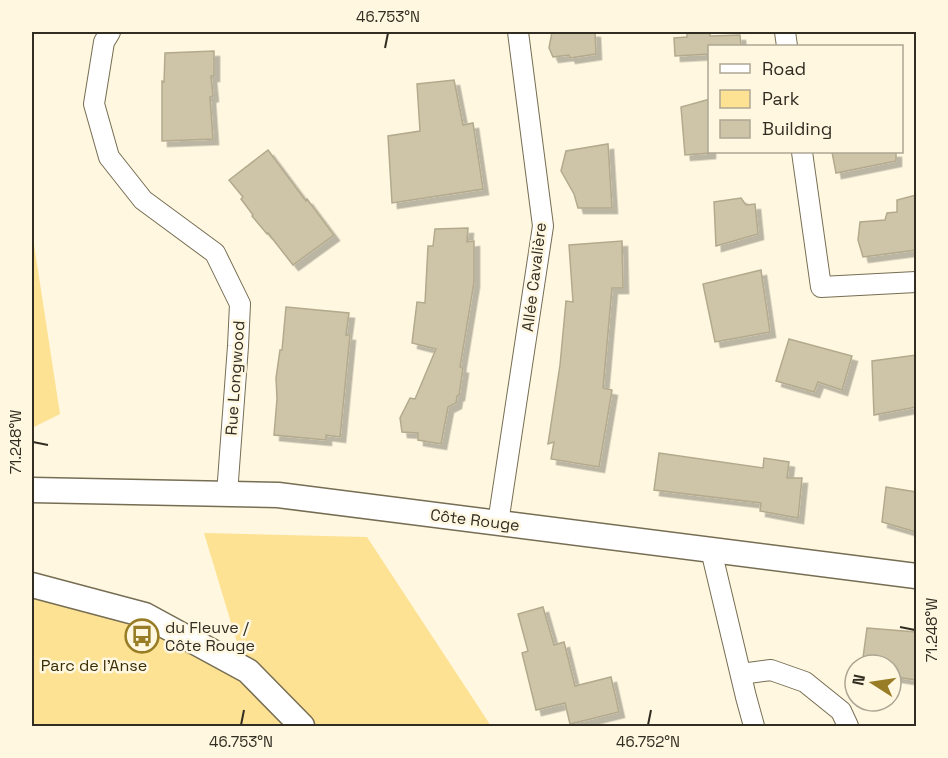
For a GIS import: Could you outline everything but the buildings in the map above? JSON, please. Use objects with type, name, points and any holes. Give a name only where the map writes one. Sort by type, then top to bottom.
[{"type":"street","name":"Rue Longwood","points":[[110,32],[104,42],[94,104],[109,157],[143,200],[215,253],[240,304],[227,494]]},
{"type":"street","name":"Allée Cavalière","points":[[498,523],[543,226],[518,32]]},
{"type":"street","points":[[802,153],[821,287],[916,282]]},
{"type":"street","name":"Côte Rouge","points":[[32,490],[278,495],[916,576]]},
{"type":"street","points":[[711,550],[754,726]]},
{"type":"street","points":[[32,585],[145,615],[248,671],[302,726]]},
{"type":"street","points":[[741,674],[771,670],[805,681],[841,711],[848,726]]},
{"type":"green space","points":[[32,231],[60,414],[32,428]]},
{"type":"green space","name":"Parc de l'Anse","points":[[204,533],[367,537],[491,726],[32,726],[32,585],[133,612],[247,670]]},
{"type":"place","name":"du Fleuve / Côte Rouge","points":[[142,636]]}]
